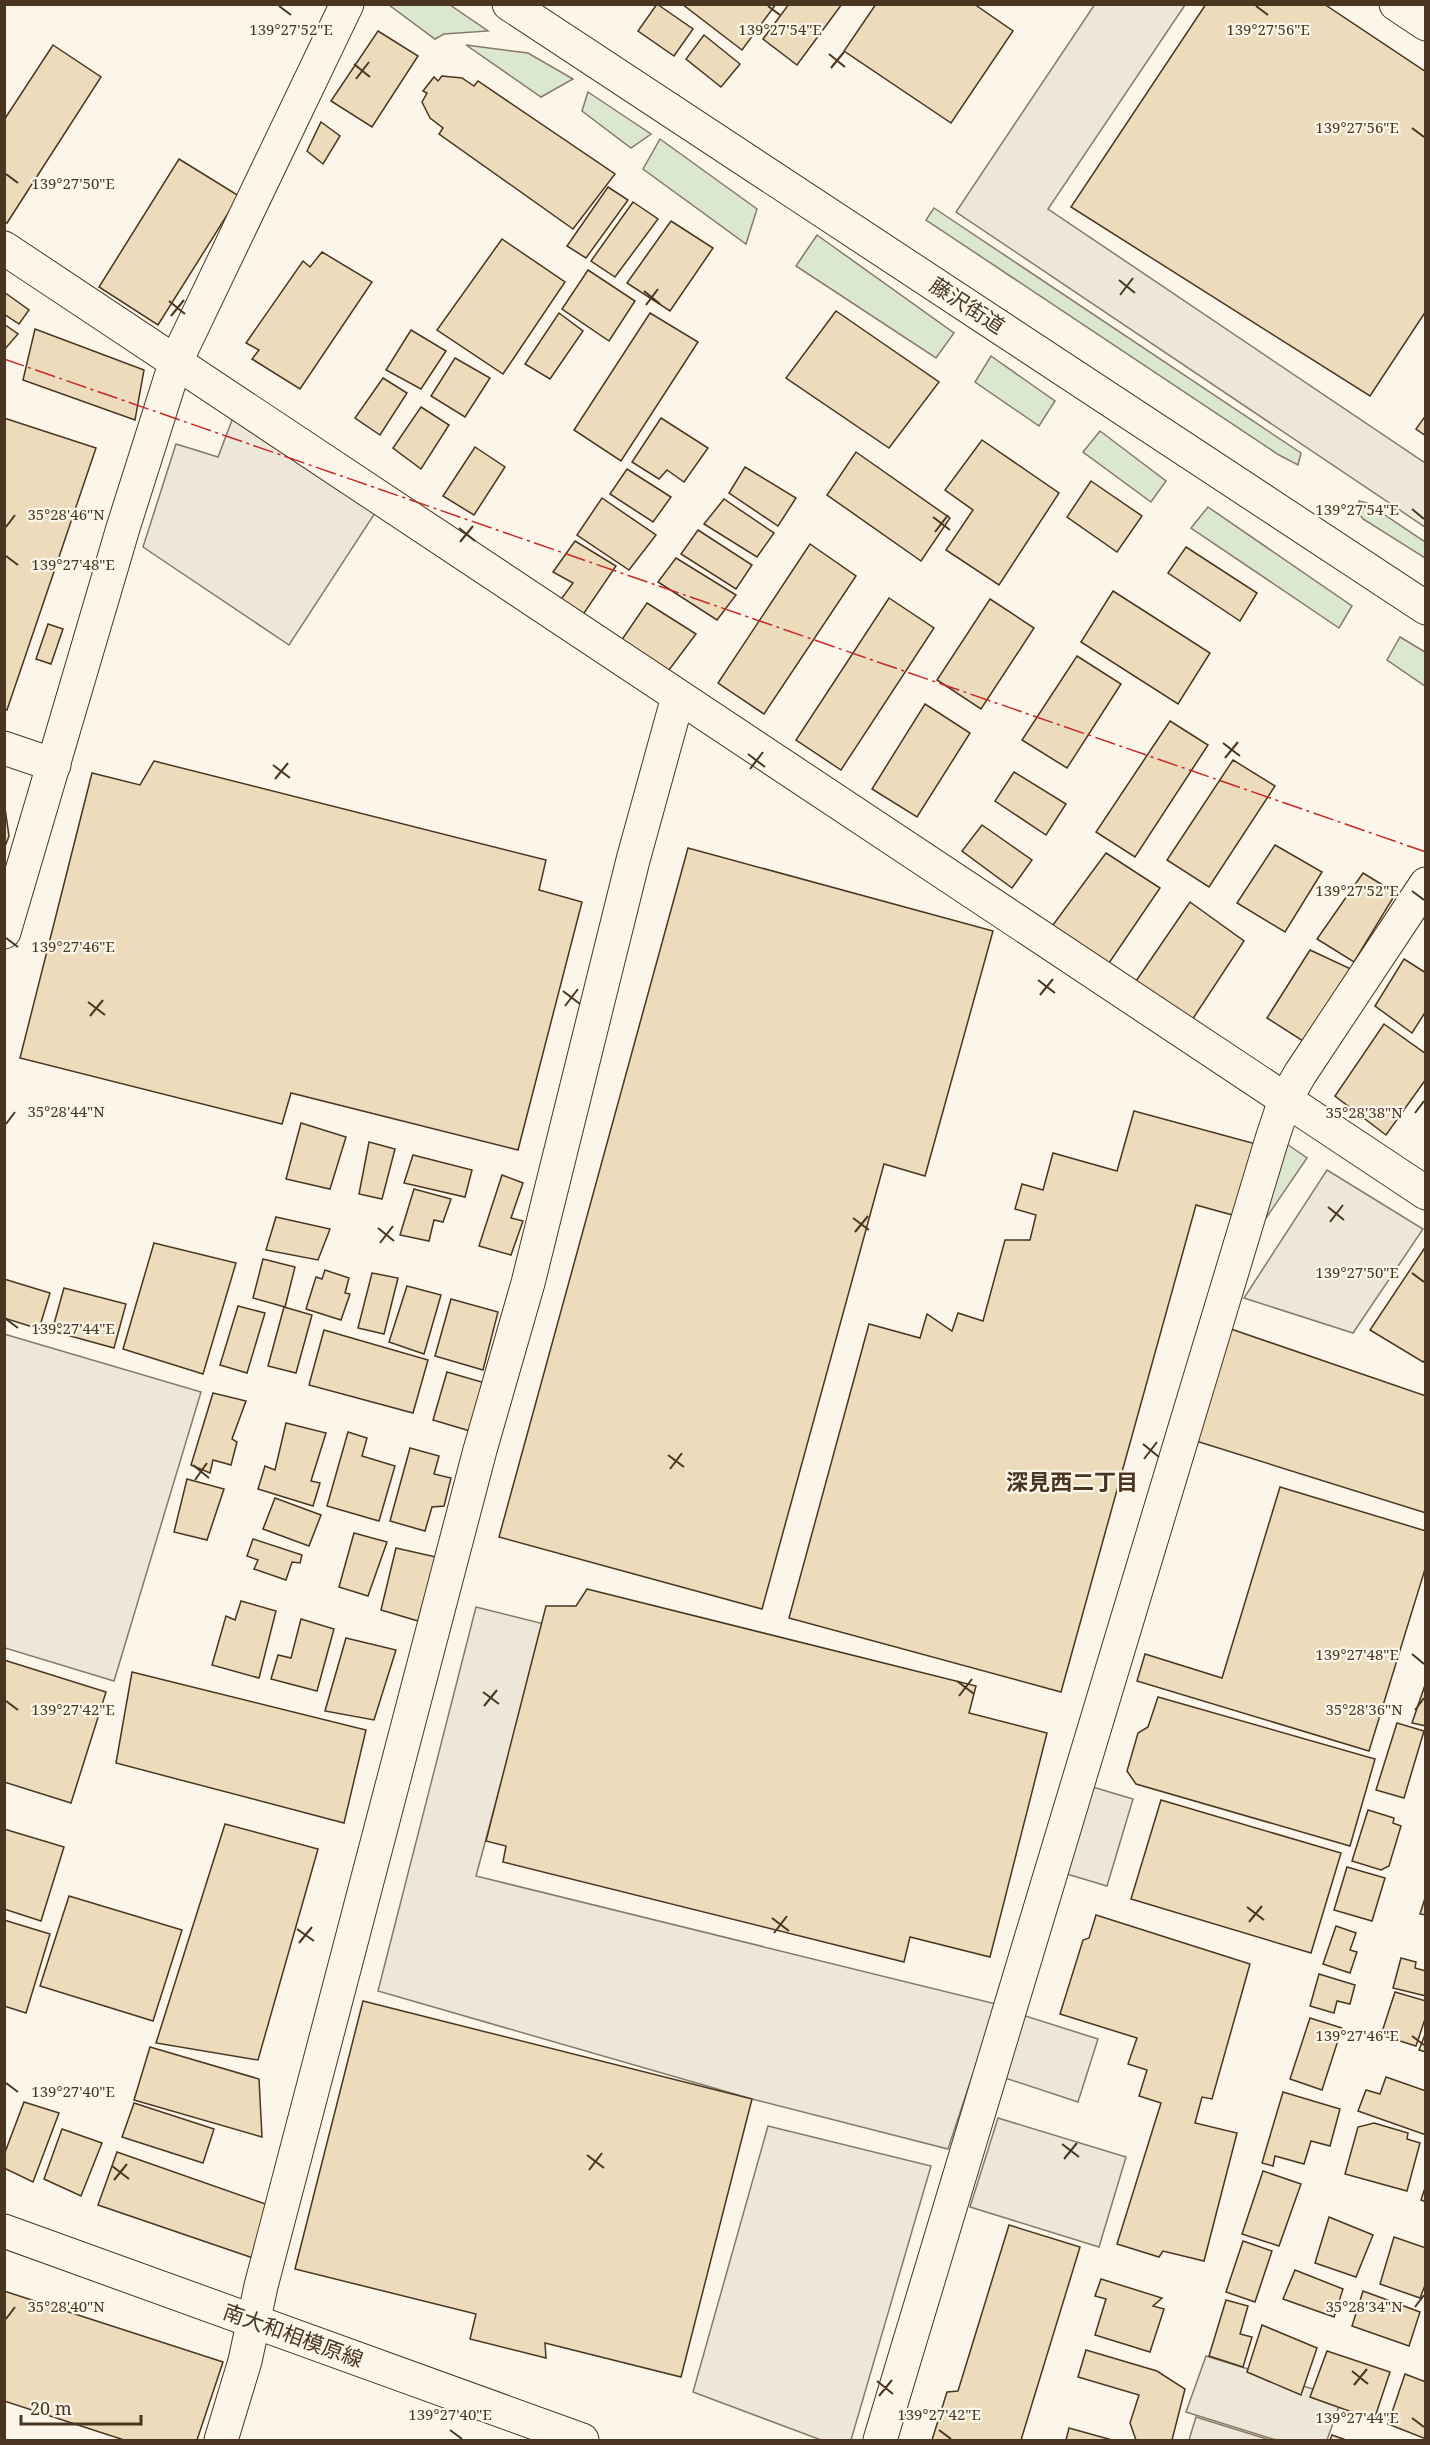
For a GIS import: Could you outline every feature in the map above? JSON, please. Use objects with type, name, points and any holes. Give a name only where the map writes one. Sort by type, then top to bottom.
[{"type":"main road","points":[[4,932],[123,528],[176,361],[347,4]]},
{"type":"main road","name":"藤沢街道","points":[[509,4],[1425,608]]},
{"type":"main road","points":[[1396,4],[1425,24]]},
{"type":"main road","points":[[4,248],[1425,1193]]},
{"type":"main road","points":[[220,2440],[254,2322],[261,2286],[477,1461],[528,1283],[633,860],[678,697]]},
{"type":"main road","points":[[4,748],[54,765]]},
{"type":"main road","points":[[880,2440],[1285,1100],[1425,884]]},
{"type":"main road","name":"南大和相模原線","points":[[4,2231],[582,2440]]},
{"type":"green space","points":[[389,5],[450,5],[488,31],[444,34],[435,39]]},
{"type":"green space","points":[[466,45],[528,53],[573,79],[541,97]]},
{"type":"green space","points":[[588,92],[651,134],[631,148],[582,111]]},
{"type":"green space","points":[[660,139],[757,209],[746,244],[643,169]]},
{"type":"green space","points":[[934,208],[1301,453],[1298,465],[1279,455],[926,220]]},
{"type":"green space","points":[[817,235],[954,333],[936,358],[796,266]]},
{"type":"green space","points":[[991,356],[1055,401],[1039,426],[975,382]]},
{"type":"green space","points":[[1100,431],[1166,481],[1151,502],[1083,452]]},
{"type":"green space","points":[[1359,501],[1367,503],[1425,542],[1425,558],[1363,519],[1358,512]]},
{"type":"green space","points":[[1208,507],[1352,606],[1339,628],[1191,528]]},
{"type":"green space","points":[[1400,637],[1425,652],[1425,686],[1387,660]]},
{"type":"green space","points":[[1287,1144],[1307,1158],[1262,1224]]},
{"type":"shaded area","points":[[1095,4],[1185,5],[1048,209],[1425,463],[1425,527],[956,212]]},
{"type":"shaded area","points":[[234,415],[377,510],[289,645],[143,547],[176,444],[218,457]]},
{"type":"shaded area","points":[[1327,1170],[1423,1229],[1353,1333],[1244,1298]]},
{"type":"shaded area","points":[[4,1334],[201,1392],[114,1681],[5,1648]]},
{"type":"shaded area","points":[[476,1607],[544,1624],[476,1876],[996,2004],[948,2149],[752,2099],[378,1991]]},
{"type":"shaded area","points":[[1086,1785],[1133,1799],[1107,1886],[1060,1872]]},
{"type":"shaded area","points":[[1016,2013],[1098,2039],[1078,2102],[996,2075]]},
{"type":"shaded area","points":[[998,2118],[1126,2157],[1099,2247],[970,2207]]},
{"type":"shaded area","points":[[768,2126],[931,2166],[851,2440],[821,2440],[693,2392]]},
{"type":"shaded area","points":[[1206,2356],[1342,2398],[1327,2440],[1276,2440],[1186,2412]]},
{"type":"shaded area","points":[[1196,2417],[1270,2440],[1189,2440]]},
{"type":"building","points":[[657,4],[693,29],[674,56],[638,31]]},
{"type":"building","points":[[682,4],[776,4],[742,50]]},
{"type":"building","points":[[789,4],[842,4],[797,65],[763,39]]},
{"type":"building","points":[[876,4],[974,4],[1013,31],[951,123],[844,51]]},
{"type":"building","points":[[1206,4],[1324,4],[1426,72],[1426,311],[1370,396],[1071,207]]},
{"type":"building","points":[[378,31],[418,56],[372,127],[331,101]]},
{"type":"building","points":[[704,35],[740,64],[721,87],[686,59]]},
{"type":"building","points":[[53,45],[101,77],[7,223],[4,222],[4,120]]},
{"type":"building","points":[[442,76],[462,78],[474,86],[478,81],[615,174],[573,229],[439,134],[443,128],[430,118],[422,102],[427,93],[423,91],[434,77],[438,81]]},
{"type":"building","points":[[321,122],[340,136],[323,164],[307,151]]},
{"type":"building","points":[[179,159],[239,196],[158,325],[99,287]]},
{"type":"building","points":[[608,187],[628,200],[586,258],[567,246]]},
{"type":"building","points":[[633,202],[658,219],[615,277],[591,261]]},
{"type":"building","points":[[671,221],[713,248],[670,311],[627,283]]},
{"type":"building","points":[[502,239],[565,282],[503,374],[437,330]]},
{"type":"building","points":[[322,252],[372,282],[300,389],[252,359],[259,350],[246,343],[303,261],[310,267]]},
{"type":"building","points":[[588,270],[635,301],[609,341],[562,309]]},
{"type":"building","points":[[4,292],[29,310],[19,324],[4,314]]},
{"type":"building","points":[[836,311],[939,382],[889,448],[786,378]]},
{"type":"building","points":[[559,313],[583,331],[550,379],[525,364]]},
{"type":"building","points":[[650,313],[698,342],[621,461],[574,430]]},
{"type":"building","points":[[4,324],[18,334],[4,350]]},
{"type":"building","points":[[35,329],[144,370],[135,420],[23,380]]},
{"type":"building","points":[[411,330],[446,351],[421,389],[386,370]]},
{"type":"building","points":[[455,358],[490,378],[465,417],[431,396]]},
{"type":"building","points":[[383,378],[407,393],[380,435],[355,418]]},
{"type":"building","points":[[421,407],[449,425],[421,469],[393,448]]},
{"type":"building","points":[[1426,415],[1426,436],[1416,429]]},
{"type":"building","points":[[4,418],[96,448],[7,710],[4,709]]},
{"type":"building","points":[[661,418],[708,448],[684,482],[667,470],[659,479],[632,462]]},
{"type":"building","points":[[982,440],[1059,493],[999,585],[946,550],[973,510],[945,490]]},
{"type":"building","points":[[475,447],[505,467],[474,515],[443,496]]},
{"type":"building","points":[[856,452],[950,518],[921,561],[827,495]]},
{"type":"building","points":[[745,467],[796,498],[778,526],[729,493]]},
{"type":"building","points":[[627,469],[671,497],[653,522],[610,494]]},
{"type":"building","points":[[1091,481],[1142,516],[1117,552],[1067,517]]},
{"type":"building","points":[[602,498],[656,535],[629,570],[577,535]]},
{"type":"building","points":[[724,499],[774,533],[757,557],[704,524]]},
{"type":"building","points":[[698,530],[752,565],[736,589],[681,554]]},
{"type":"building","points":[[575,541],[616,566],[580,619],[559,602],[573,583],[553,572]]},
{"type":"building","points":[[810,544],[856,576],[764,714],[718,683]]},
{"type":"building","points":[[1186,547],[1257,593],[1240,621],[1168,573]]},
{"type":"building","points":[[676,558],[736,595],[717,620],[658,582]]},
{"type":"building","points":[[1113,591],[1210,653],[1178,704],[1081,642]]},
{"type":"building","points":[[889,598],[934,628],[841,770],[796,740]]},
{"type":"building","points":[[990,599],[1034,628],[981,709],[937,680]]},
{"type":"building","points":[[647,603],[696,634],[666,674],[621,641]]},
{"type":"building","points":[[48,624],[63,629],[51,664],[36,659]]},
{"type":"building","points":[[1077,656],[1121,684],[1067,768],[1022,740]]},
{"type":"building","points":[[925,704],[970,733],[917,817],[872,789]]},
{"type":"building","points":[[1170,721],[1208,745],[1135,857],[1096,832]]},
{"type":"building","points":[[1233,760],[1275,786],[1209,887],[1167,860]]},
{"type":"building","points":[[154,761],[546,860],[539,890],[582,902],[518,1150],[291,1093],[282,1124],[20,1058],[92,773],[140,785]]},
{"type":"building","points":[[1014,772],[1066,804],[1046,835],[995,801]]},
{"type":"building","points":[[4,801],[9,836],[4,849]]},
{"type":"building","points":[[982,825],[1032,860],[1012,888],[962,851]]},
{"type":"building","points":[[1275,845],[1322,872],[1285,932],[1237,903]]},
{"type":"building","points":[[688,848],[993,931],[925,1176],[884,1164],[762,1609],[499,1537]]},
{"type":"building","points":[[1106,853],[1160,888],[1107,966],[1050,929]]},
{"type":"building","points":[[1363,873],[1396,893],[1354,962],[1317,939]]},
{"type":"building","points":[[1190,902],[1244,941],[1192,1020],[1134,984]]},
{"type":"building","points":[[1310,950],[1353,970],[1306,1043],[1267,1018]]},
{"type":"building","points":[[1404,959],[1426,973],[1426,1011],[1412,1033],[1375,1006]]},
{"type":"building","points":[[1384,1024],[1426,1054],[1426,1079],[1386,1135],[1335,1096]]},
{"type":"building","points":[[1134,1111],[1256,1144],[1236,1216],[1196,1205],[1061,1692],[789,1618],[869,1324],[920,1338],[927,1314],[952,1331],[958,1313],[983,1321],[1005,1240],[1030,1240],[1036,1215],[1015,1209],[1022,1184],[1043,1190],[1053,1153],[1117,1171]]},
{"type":"building","points":[[301,1123],[346,1137],[330,1189],[286,1179]]},
{"type":"building","points":[[369,1142],[395,1149],[382,1199],[359,1194]]},
{"type":"building","points":[[413,1155],[472,1170],[465,1197],[404,1183]]},
{"type":"building","points":[[502,1175],[523,1183],[511,1218],[523,1221],[511,1255],[479,1246]]},
{"type":"building","points":[[414,1189],[451,1199],[443,1222],[434,1220],[429,1241],[400,1235]]},
{"type":"building","points":[[276,1217],[330,1229],[318,1260],[266,1250]]},
{"type":"building","points":[[154,1243],[236,1263],[203,1374],[123,1349]]},
{"type":"building","points":[[1426,1246],[1426,1359],[1423,1362],[1370,1330]]},
{"type":"building","points":[[263,1259],[295,1267],[285,1307],[253,1298]]},
{"type":"building","points":[[325,1270],[349,1278],[345,1293],[350,1294],[341,1320],[306,1309],[316,1277],[322,1279]]},
{"type":"building","points":[[372,1273],[398,1278],[384,1334],[358,1328]]},
{"type":"building","points":[[4,1279],[50,1293],[39,1329],[4,1318]]},
{"type":"building","points":[[407,1286],[441,1295],[424,1354],[389,1342]]},
{"type":"building","points":[[64,1288],[126,1304],[114,1348],[52,1331]]},
{"type":"building","points":[[451,1299],[498,1312],[483,1370],[435,1356]]},
{"type":"building","points":[[238,1306],[265,1313],[247,1373],[220,1365]]},
{"type":"building","points":[[284,1307],[312,1315],[296,1373],[268,1366]]},
{"type":"building","points":[[1231,1329],[1426,1396],[1426,1513],[1196,1441]]},
{"type":"building","points":[[324,1330],[428,1360],[413,1413],[309,1385]]},
{"type":"building","points":[[447,1372],[485,1383],[470,1431],[433,1420]]},
{"type":"building","points":[[213,1393],[246,1401],[232,1439],[237,1442],[231,1465],[213,1460],[210,1473],[191,1465]]},
{"type":"building","points":[[286,1423],[326,1433],[311,1481],[320,1483],[313,1506],[258,1489],[265,1466],[275,1470]]},
{"type":"building","points":[[348,1432],[367,1438],[362,1456],[395,1466],[379,1521],[327,1506]]},
{"type":"building","points":[[410,1448],[439,1456],[434,1474],[451,1478],[444,1506],[432,1507],[425,1531],[390,1521]]},
{"type":"building","points":[[187,1479],[224,1489],[207,1540],[174,1532]]},
{"type":"building","points":[[1280,1487],[1426,1531],[1426,1566],[1369,1751],[1137,1681],[1145,1654],[1222,1678]]},
{"type":"building","points":[[275,1498],[321,1515],[309,1546],[263,1529]]},
{"type":"building","points":[[354,1533],[387,1542],[368,1596],[339,1587]]},
{"type":"building","points":[[253,1539],[302,1555],[300,1563],[292,1562],[286,1580],[254,1569],[258,1560],[247,1556]]},
{"type":"building","points":[[396,1548],[436,1557],[418,1621],[381,1610]]},
{"type":"building","points":[[587,1589],[976,1686],[969,1713],[1047,1733],[990,1957],[910,1937],[904,1962],[503,1862],[506,1846],[486,1841],[546,1606],[576,1606]]},
{"type":"building","points":[[241,1601],[276,1611],[259,1678],[212,1665],[226,1616],[235,1620]]},
{"type":"building","points":[[301,1619],[334,1629],[317,1691],[271,1679],[278,1655],[291,1658]]},
{"type":"building","points":[[346,1638],[396,1650],[374,1720],[325,1711]]},
{"type":"building","points":[[4,1660],[106,1692],[71,1803],[4,1782]]},
{"type":"building","points":[[132,1672],[366,1730],[344,1823],[116,1763]]},
{"type":"building","points":[[1426,1682],[1426,1726],[1412,1723]]},
{"type":"building","points":[[1158,1697],[1375,1759],[1350,1846],[1136,1784],[1127,1771],[1138,1733],[1148,1727]]},
{"type":"building","points":[[1397,1723],[1424,1731],[1404,1798],[1376,1790]]},
{"type":"building","points":[[1161,1800],[1341,1853],[1311,1953],[1131,1899]]},
{"type":"building","points":[[1368,1810],[1394,1818],[1393,1823],[1401,1826],[1389,1866],[1381,1870],[1352,1861]]},
{"type":"building","points":[[225,1824],[318,1849],[258,2060],[156,2043]]},
{"type":"building","points":[[4,1829],[64,1847],[41,1921],[4,1909]]},
{"type":"building","points":[[1347,1867],[1385,1878],[1372,1921],[1334,1910]]},
{"type":"building","points":[[1426,1895],[1426,1915],[1420,1914]]},
{"type":"building","points":[[69,1896],[182,1930],[153,2021],[40,1986]]},
{"type":"building","points":[[1096,1915],[1250,1964],[1212,2099],[1202,2097],[1195,2123],[1237,2133],[1204,2261],[1163,2251],[1159,2257],[1117,2244],[1161,2103],[1139,2096],[1147,2070],[1128,2064],[1137,2038],[1060,2014],[1083,1940],[1089,1938]]},
{"type":"building","points":[[4,1920],[50,1934],[26,2013],[4,2006]]},
{"type":"building","points":[[1336,1926],[1356,1933],[1350,1950],[1357,1952],[1350,1973],[1323,1964]]},
{"type":"building","points":[[1401,1958],[1416,1962],[1415,1968],[1426,1971],[1426,1996],[1393,1988]]},
{"type":"building","points":[[1319,1974],[1355,1985],[1350,2004],[1337,2001],[1334,2013],[1310,2006]]},
{"type":"building","points":[[1395,1992],[1426,2001],[1426,2016],[1416,2046],[1381,2035]]},
{"type":"building","points":[[363,2001],[752,2099],[681,2377],[545,2343],[546,2358],[470,2339],[476,2314],[295,2269]]},
{"type":"building","points":[[1310,2018],[1342,2028],[1322,2090],[1290,2079]]},
{"type":"building","points":[[1426,2032],[1426,2052],[1419,2050]]},
{"type":"building","points":[[150,2047],[259,2079],[262,2137],[134,2100]]},
{"type":"building","points":[[1386,2077],[1426,2091],[1426,2135],[1358,2111],[1366,2090],[1380,2094]]},
{"type":"building","points":[[1283,2092],[1340,2109],[1330,2146],[1311,2141],[1304,2164],[1275,2156],[1273,2166],[1262,2163]]},
{"type":"building","points":[[24,2102],[59,2113],[33,2182],[4,2168],[4,2155]]},
{"type":"building","points":[[134,2103],[214,2129],[203,2163],[122,2137]]},
{"type":"building","points":[[1374,2123],[1408,2133],[1407,2139],[1420,2143],[1407,2191],[1345,2174],[1358,2127]]},
{"type":"building","points":[[62,2129],[102,2143],[81,2196],[44,2179]]},
{"type":"building","points":[[117,2152],[271,2206],[253,2258],[98,2205]]},
{"type":"building","points":[[1263,2171],[1301,2184],[1279,2246],[1242,2234]]},
{"type":"building","points":[[1426,2185],[1426,2202],[1421,2200]]},
{"type":"building","points":[[1329,2217],[1373,2235],[1356,2277],[1315,2263]]},
{"type":"building","points":[[1009,2225],[1080,2247],[1021,2440],[932,2440],[947,2392],[958,2391]]},
{"type":"building","points":[[1394,2237],[1426,2248],[1426,2283],[1420,2298],[1380,2284]]},
{"type":"building","points":[[1243,2241],[1272,2251],[1255,2302],[1226,2292]]},
{"type":"building","points":[[1295,2270],[1343,2289],[1334,2317],[1283,2299]]},
{"type":"building","points":[[1101,2279],[1162,2298],[1153,2306],[1164,2309],[1150,2352],[1095,2335],[1106,2299],[1095,2296]]},
{"type":"building","points":[[4,2291],[223,2362],[197,2440],[124,2440],[4,2401]]},
{"type":"building","points":[[1363,2291],[1420,2312],[1409,2346],[1352,2326]]},
{"type":"building","points":[[1226,2300],[1248,2306],[1240,2334],[1252,2337],[1243,2367],[1209,2356]]},
{"type":"building","points":[[1262,2325],[1317,2348],[1301,2395],[1247,2372]]},
{"type":"building","points":[[1086,2350],[1157,2371],[1185,2389],[1172,2440],[1136,2440],[1130,2423],[1139,2395],[1078,2377]]},
{"type":"building","points":[[1327,2351],[1390,2372],[1374,2420],[1310,2397]]},
{"type":"building","points":[[1405,2374],[1426,2382],[1426,2439],[1388,2424]]},
{"type":"building","points":[[1069,2428],[1112,2440],[1066,2440]]},
{"type":"building","points":[[1332,2435],[1346,2440],[1330,2440]]},
{"type":"power","points":[[4,359],[1426,852]]},
{"type":"district","name":"深見西二丁目","points":[[1072,1482]]}]
